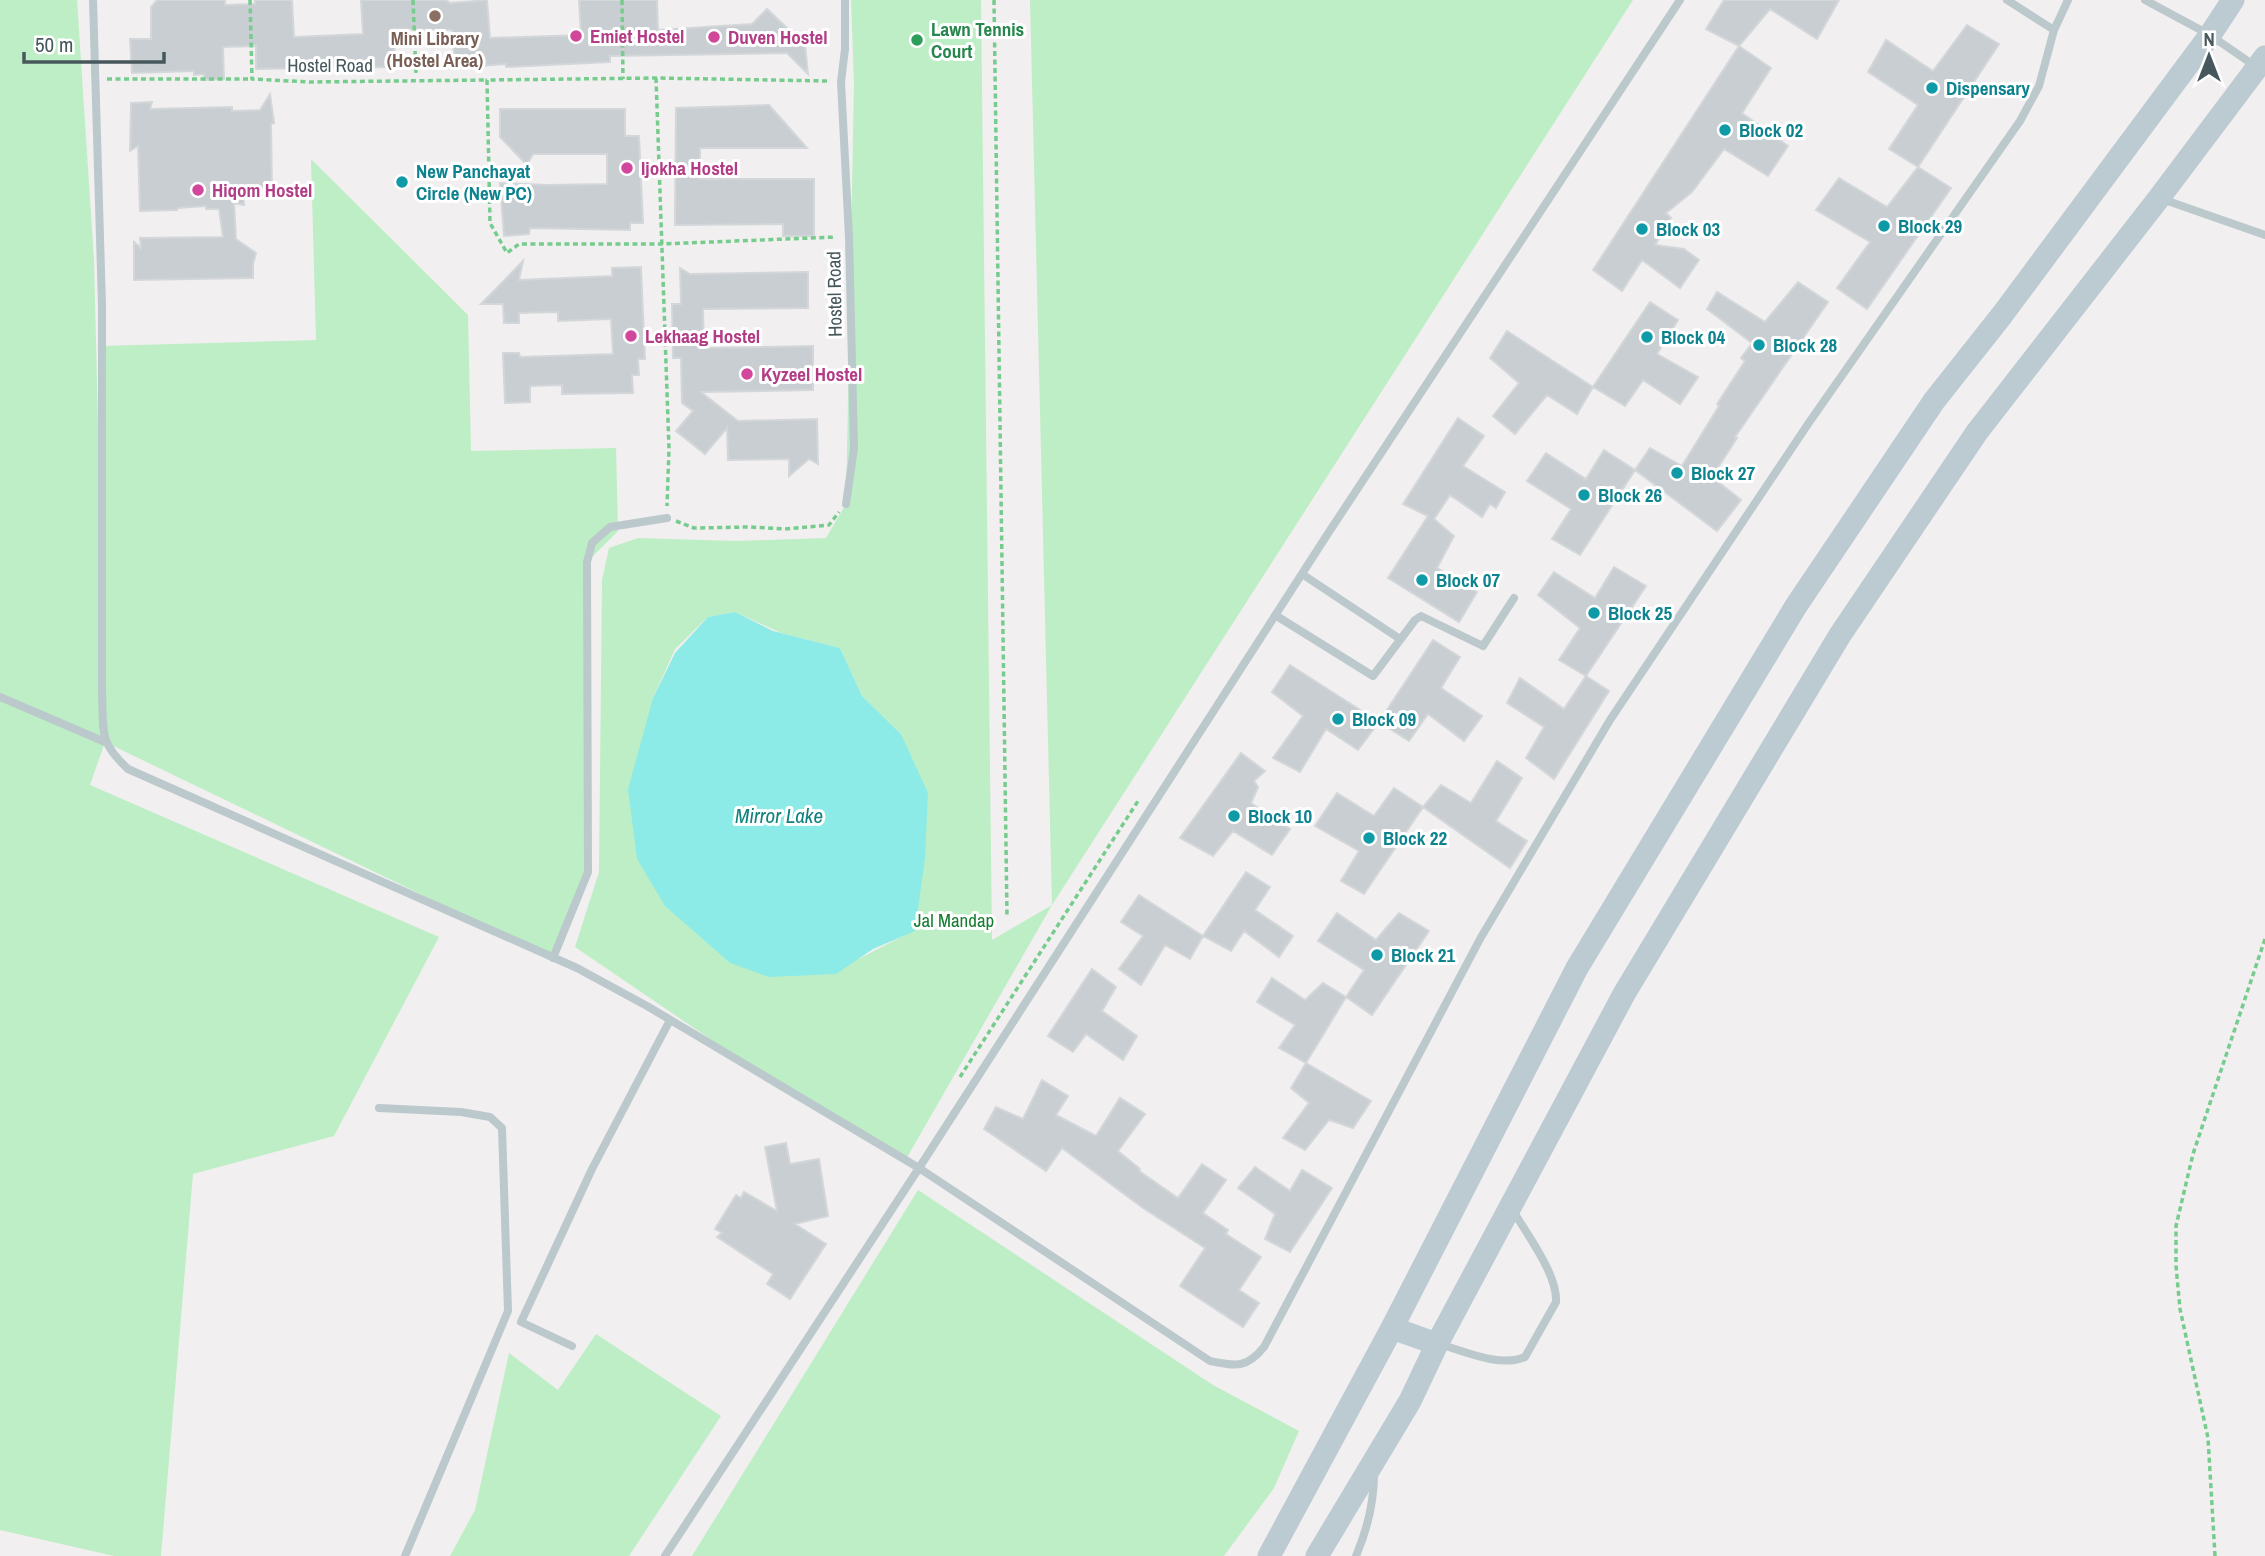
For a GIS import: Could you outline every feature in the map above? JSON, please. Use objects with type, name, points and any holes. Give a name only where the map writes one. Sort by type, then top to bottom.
[{"type":"street","points":[[1269,1556],[1392,1328],[1577,968],[1796,606],[1934,401],[2002,315],[2210,35],[2233,0]]},
{"type":"street","points":[[1317,1556],[1410,1401],[1437,1344],[1624,994],[1840,635],[1977,432],[2261,62]]},
{"type":"street","points":[[1392,1328],[1437,1344]]},
{"type":"lane","points":[[93,0],[102,305],[102,693],[105,742],[114,755],[128,769],[553,958],[612,987],[919,1168],[1210,1361],[1235,1366],[1253,1360],[1264,1347],[1480,939],[1610,720],[1808,424],[2020,121],[2039,86],[2054,30],[2068,0]]},
{"type":"lane","name":"Hostel Road","points":[[845,0],[845,49],[841,82],[849,237],[854,448],[846,505]]},
{"type":"lane","points":[[665,1556],[1275,615],[1680,0]]},
{"type":"lane","points":[[2007,0],[2054,30]]},
{"type":"lane","points":[[2145,0],[2261,62]]},
{"type":"lane","points":[[2159,198],[2265,235]]},
{"type":"lane","points":[[553,958],[588,873],[587,562],[592,543],[610,527],[667,518]]},
{"type":"lane","points":[[1302,574],[1400,639]]},
{"type":"lane","points":[[1275,615],[1373,676],[1415,620],[1421,616],[1483,646],[1514,598]]},
{"type":"lane","points":[[0,697],[105,742]]},
{"type":"lane","points":[[572,1346],[521,1321],[592,1169],[670,1020]]},
{"type":"lane","points":[[379,1108],[461,1112],[489,1118],[502,1128],[508,1311],[405,1556]]},
{"type":"lane","points":[[1437,1344],[1500,1361],[1517,1361],[1525,1357],[1556,1302],[1557,1292],[1552,1279],[1511,1207]]},
{"type":"lane","points":[[1356,1556],[1365,1535],[1374,1489],[1374,1462]]},
{"type":"path","points":[[250,0],[252,79]]},
{"type":"path","points":[[413,0],[416,73]]},
{"type":"path","points":[[622,0],[623,79]]},
{"type":"path","points":[[994,0],[1007,916]]},
{"type":"path","name":"Hostel Road","points":[[94,79],[252,79],[309,82],[656,78],[841,82]]},
{"type":"path","points":[[656,78],[669,449],[667,518],[694,528],[785,529],[829,525],[846,505]]},
{"type":"path","points":[[487,80],[490,223],[507,253],[519,244],[662,244],[849,237]]},
{"type":"path","points":[[2215,1556],[2208,1438],[2180,1309],[2176,1226],[2193,1153],[2265,939]]},
{"type":"green space","points":[[0,0],[77,0],[94,260],[103,633],[100,346],[316,340],[311,159],[468,315],[471,451],[616,448],[618,531],[587,562],[585,886],[553,958],[105,742],[90,785],[439,937],[334,1136],[193,1174],[161,1556],[114,1556],[0,1530]]},
{"type":"green space","name":"Jal Mandap","points":[[851,0],[981,0],[992,940],[1052,905],[905,1161],[766,1077],[575,947],[599,872],[602,580],[609,548],[638,538],[736,541],[826,538],[846,504],[854,83]],"holes":[[[735,612],[781,633],[840,648],[862,696],[901,734],[915,930],[827,975],[653,698],[675,649],[708,617]]]},
{"type":"green space","points":[[1030,0],[1633,0],[1052,905]]},
{"type":"green space","points":[[918,1190],[1213,1385],[1299,1431],[1274,1488],[1224,1556],[692,1556]]},
{"type":"green space","points":[[596,1334],[721,1416],[629,1556],[450,1556],[475,1510],[509,1353],[558,1390]]},
{"type":"water","name":"Mirror Lake","points":[[735,612],[773,631],[840,648],[862,696],[901,734],[928,793],[925,858],[915,931],[873,949],[836,974],[769,977],[730,963],[665,906],[637,859],[628,789],[653,698],[675,653],[708,617]]},
{"type":"building","points":[[157,0],[225,0],[225,5],[255,4],[255,0],[292,0],[294,37],[363,34],[361,0],[446,0],[450,3],[487,0],[490,38],[581,35],[579,0],[657,0],[658,30],[752,24],[767,9],[805,45],[808,74],[787,53],[610,56],[610,62],[455,68],[452,30],[394,29],[395,67],[256,69],[256,46],[223,47],[224,79],[204,80],[204,74],[194,75],[194,71],[132,73],[130,39],[151,39],[151,7]]},
{"type":"building","points":[[1724,0],[1839,0],[1817,39],[1770,9],[1739,46],[1706,29]]},
{"type":"building","name":"Dispensary","points":[[1967,25],[1999,44],[1918,167],[1889,149],[1918,105],[1868,72],[1886,40],[1933,71]]},
{"type":"building","points":[[1739,46],[1771,68],[1742,113],[1788,146],[1768,176],[1724,149],[1692,192],[1666,213],[1671,218],[1655,245],[1684,249],[1699,260],[1680,288],[1642,260],[1622,291],[1593,270]]},
{"type":"building","name":"Hiqom Hostel","points":[[270,94],[274,123],[271,124],[272,188],[256,188],[257,194],[243,192],[244,205],[234,203],[236,239],[256,253],[253,278],[134,280],[134,242],[141,248],[140,238],[223,237],[219,209],[206,209],[206,206],[140,211],[138,146],[130,151],[131,103],[152,102],[150,109],[232,107],[232,111],[260,110]]},
{"type":"building","points":[[769,105],[807,148],[700,148],[700,179],[814,179],[814,236],[783,236],[783,224],[675,225],[676,108]]},
{"type":"building","name":"Ijokha Hostel","points":[[500,109],[625,109],[625,136],[639,136],[643,223],[630,223],[630,230],[530,228],[529,234],[504,236],[500,183],[607,184],[607,154],[533,154],[527,165],[500,137]]},
{"type":"building","name":"Block 29","points":[[1918,167],[1951,188],[1867,309],[1837,288],[1870,242],[1816,210],[1839,178],[1887,207]]},
{"type":"building","name":"Lekhaag Hostel","points":[[523,261],[519,280],[612,276],[612,268],[641,267],[645,359],[638,359],[639,375],[632,375],[633,393],[562,394],[562,385],[530,386],[530,402],[505,403],[503,353],[519,353],[520,357],[613,354],[611,319],[558,321],[558,312],[519,313],[519,323],[504,323],[503,304],[481,304]]},
{"type":"building","name":"Kyzeel Hostel","points":[[680,268],[690,274],[808,272],[808,308],[703,309],[704,348],[813,346],[813,390],[701,392],[738,421],[817,419],[818,464],[809,459],[789,476],[789,459],[728,460],[727,428],[705,454],[676,431],[693,411],[682,403],[681,358],[673,358],[672,304],[681,304]]},
{"type":"building","points":[[1798,282],[1828,302],[1735,437],[1737,438],[1712,477],[1741,500],[1717,531],[1635,470],[1650,448],[1682,466],[1745,361],[1741,358],[1752,343],[1707,309],[1717,292],[1765,322]]},
{"type":"building","name":"Block 04","points":[[1650,302],[1678,320],[1657,354],[1698,377],[1680,404],[1643,380],[1625,406],[1593,387]]},
{"type":"building","points":[[1507,331],[1593,387],[1577,414],[1547,395],[1515,434],[1493,416],[1519,383],[1490,358]]},
{"type":"building","points":[[1458,418],[1484,436],[1463,466],[1505,492],[1496,508],[1490,504],[1482,517],[1450,495],[1434,519],[1454,536],[1437,568],[1477,592],[1459,622],[1388,578],[1428,516],[1403,504]]},
{"type":"building","name":"Block 26","points":[[1604,450],[1635,470],[1580,555],[1552,539],[1571,509],[1527,481],[1546,453],[1586,479]]},
{"type":"building","name":"Block 25","points":[[1614,567],[1646,586],[1586,676],[1559,660],[1580,628],[1538,595],[1554,572],[1595,598]]},
{"type":"building","points":[[1433,640],[1460,657],[1441,688],[1482,716],[1464,741],[1428,714],[1409,741],[1379,722]]},
{"type":"building","name":"Block 09","points":[[1290,665],[1379,722],[1358,750],[1326,729],[1300,772],[1273,758],[1303,716],[1272,692]]},
{"type":"building","points":[[1586,676],[1609,691],[1554,779],[1526,758],[1544,727],[1507,703],[1520,678],[1564,709]]},
{"type":"building","name":"Block 10","points":[[1241,753],[1265,771],[1254,781],[1258,787],[1251,803],[1290,829],[1272,855],[1233,831],[1213,856],[1180,838]]},
{"type":"building","points":[[1497,761],[1522,778],[1496,821],[1527,841],[1510,868],[1423,807],[1441,785],[1471,803]]},
{"type":"building","name":"Block 22","points":[[1394,788],[1423,807],[1364,894],[1341,881],[1359,851],[1315,826],[1337,793],[1374,816]]},
{"type":"building","points":[[1246,872],[1270,887],[1255,910],[1293,936],[1279,957],[1244,931],[1231,951],[1203,936]]},
{"type":"building","points":[[1139,895],[1203,936],[1190,959],[1165,945],[1141,985],[1119,969],[1143,936],[1121,922]]},
{"type":"building","name":"Block 21","points":[[1337,913],[1376,940],[1399,913],[1429,931],[1372,1015],[1346,997],[1364,970],[1318,941]]},
{"type":"building","points":[[1092,969],[1116,987],[1102,1011],[1137,1036],[1123,1060],[1086,1034],[1073,1052],[1048,1036]]},
{"type":"building","points":[[1272,978],[1305,1000],[1323,983],[1346,997],[1306,1063],[1279,1048],[1295,1025],[1257,1002]]},
{"type":"building","points":[[1306,1063],[1371,1101],[1353,1128],[1329,1120],[1305,1150],[1283,1138],[1309,1103],[1291,1088]]},
{"type":"building","points":[[1042,1080],[1068,1096],[1056,1115],[1096,1136],[1120,1098],[1145,1114],[1118,1151],[1140,1169],[1139,1171],[1178,1198],[1202,1164],[1226,1180],[1203,1213],[1228,1230],[1226,1234],[1261,1257],[1239,1290],[1259,1303],[1243,1327],[1180,1286],[1205,1248],[1143,1208],[1062,1148],[1046,1171],[984,1129],[996,1107],[1023,1119]]},
{"type":"building","points":[[786,1143],[790,1164],[819,1159],[828,1216],[795,1224],[826,1244],[790,1299],[767,1284],[773,1274],[717,1237],[722,1233],[715,1229],[736,1195],[741,1198],[744,1192],[777,1211],[765,1147]]},
{"type":"building","points":[[1255,1167],[1290,1191],[1302,1170],[1332,1188],[1290,1252],[1265,1239],[1275,1214],[1238,1188]]},
{"type":"place","name":"Mini Library (Hostel Area)","points":[[435,16]]},
{"type":"place","name":"Emiet Hostel","points":[[576,36]]},
{"type":"place","name":"Duven Hostel","points":[[714,37]]},
{"type":"place","name":"Lawn Tennis Court","points":[[917,40]]},
{"type":"place","name":"Dispensary","points":[[1932,88]]},
{"type":"place","name":"Block 02","points":[[1725,130]]},
{"type":"place","name":"Ijokha Hostel","points":[[627,168]]},
{"type":"place","name":"New Panchayat Circle (New PC)","points":[[402,182]]},
{"type":"place","name":"Hiqom Hostel","points":[[198,190]]},
{"type":"place","name":"Block 29","points":[[1884,226]]},
{"type":"place","name":"Block 03","points":[[1642,229]]},
{"type":"place","name":"Lekhaag Hostel","points":[[631,336]]},
{"type":"place","name":"Block 04","points":[[1647,337]]},
{"type":"place","name":"Block 28","points":[[1759,345]]},
{"type":"place","name":"Kyzeel Hostel","points":[[747,374]]},
{"type":"place","name":"Block 27","points":[[1677,473]]},
{"type":"place","name":"Block 26","points":[[1584,495]]},
{"type":"place","name":"Block 07","points":[[1422,580]]},
{"type":"place","name":"Block 25","points":[[1594,613]]},
{"type":"place","name":"Block 09","points":[[1338,719]]},
{"type":"place","name":"Block 10","points":[[1234,816]]},
{"type":"place","name":"Block 22","points":[[1369,838]]},
{"type":"place","name":"Block 21","points":[[1377,955]]}]
